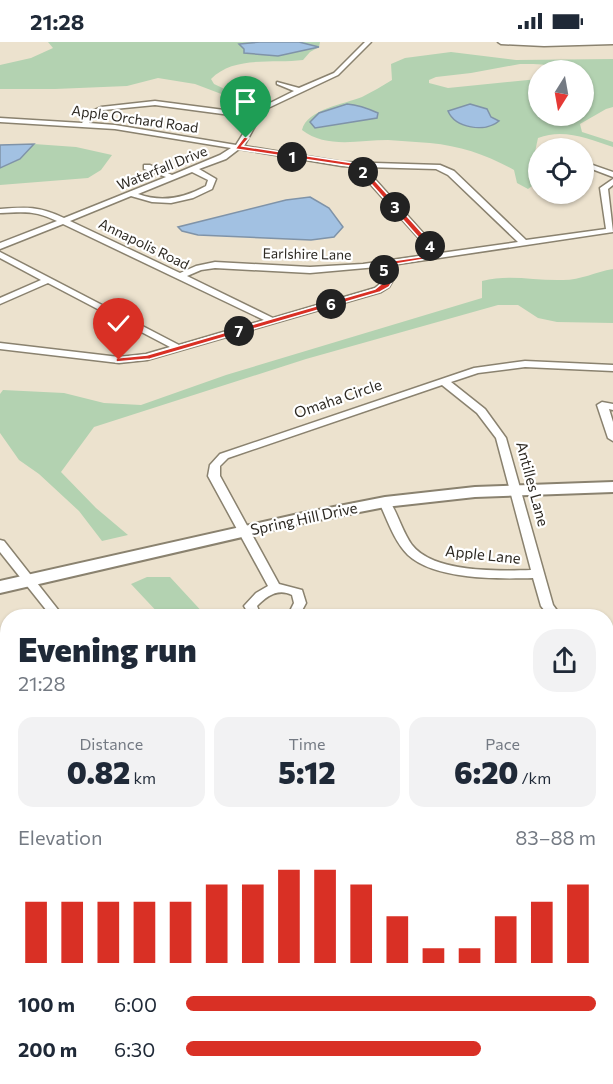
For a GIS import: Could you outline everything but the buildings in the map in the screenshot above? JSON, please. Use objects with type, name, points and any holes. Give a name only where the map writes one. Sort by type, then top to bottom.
[{"type":"main road","name":"Spring Hill Drive","points":[[0,588],[385,502],[516,489],[613,487]]},
{"type":"street","name":"Waterfall Drive","points":[[0,246],[223,157],[246,138],[257,116],[272,103],[336,75],[368,42]]},
{"type":"street","points":[[501,42],[544,44],[613,42]]},
{"type":"street","points":[[279,83],[301,91]]},
{"type":"street","points":[[85,124],[94,112],[103,108],[150,104],[257,116]]},
{"type":"street","name":"Apple Orchard Road","points":[[4,118],[115,127],[358,165],[432,166],[447,170],[524,243]]},
{"type":"street","points":[[358,165],[439,256]]},
{"type":"street","points":[[147,166],[174,178]]},
{"type":"street","points":[[594,168],[613,175]]},
{"type":"street","points":[[132,194],[149,201],[166,202],[179,200],[212,184],[210,177],[194,170]]},
{"type":"street","points":[[612,230],[604,190],[605,186],[613,181]]},
{"type":"street","name":"Annapolis Road","points":[[0,210],[38,210],[273,321]]},
{"type":"street","name":"Earlshire Lane","points":[[180,276],[199,268],[215,265],[318,270],[380,265],[612,230]]},
{"type":"street","points":[[0,255],[178,348]]},
{"type":"street","points":[[0,346],[119,360],[147,357],[384,287],[389,277],[380,265]]},
{"type":"street","points":[[0,301],[48,280]]},
{"type":"street","name":"Omaha Circle","points":[[274,587],[214,476],[215,465],[224,456],[477,370],[507,365],[564,364],[613,368]]},
{"type":"street","name":"Antilles Lane","points":[[443,381],[481,411],[497,429],[505,447],[549,609]]},
{"type":"street","points":[[608,406],[613,438]]},
{"type":"street","name":"Apple Lane","points":[[385,502],[408,548],[428,563],[472,572],[539,574]]},
{"type":"street","points":[[0,544],[51,609]]},
{"type":"street","points":[[252,609],[250,606],[258,595],[274,587],[289,588],[298,593],[300,603],[297,609]]},
{"type":"green space","points":[[48,42],[260,42],[240,44],[245,49],[244,53],[278,56],[318,47],[299,42],[320,42],[319,47],[303,60],[243,63],[220,71],[211,79],[214,84],[229,91],[224,95],[195,84],[158,78],[127,86],[0,89],[0,65],[31,58],[53,48]]},
{"type":"green space","points":[[451,52],[516,60],[613,59],[613,107],[594,116],[594,60],[528,60],[528,64],[436,77],[429,80],[429,83],[448,88],[528,80],[528,126],[580,126],[582,132],[613,142],[613,147],[594,141],[594,138],[567,134],[528,138],[528,189],[517,183],[514,170],[463,149],[441,144],[388,140],[332,142],[311,136],[302,130],[305,123],[319,112],[362,97],[392,80],[391,64],[405,58]]},
{"type":"green space","points":[[34,144],[76,147],[112,155],[101,170],[88,178],[0,185],[0,168],[20,159]]},
{"type":"green space","points":[[613,269],[613,323],[557,322],[538,318],[518,305],[498,305],[306,359],[94,427],[61,472],[96,508],[128,535],[102,541],[79,511],[39,474],[19,460],[0,433],[0,394],[3,390],[64,393],[104,403],[141,405],[226,375],[482,298],[482,281],[512,278],[570,280]]},
{"type":"green space","points":[[147,577],[170,577],[200,609],[154,609],[131,584]]},
{"type":"water","points":[[299,42],[319,47],[278,56],[244,53],[244,49],[239,44]]},
{"type":"water","points":[[347,104],[378,113],[377,118],[315,128],[310,122],[319,113]]},
{"type":"water","points":[[470,104],[487,109],[491,117],[499,121],[486,127],[471,127],[457,121],[448,111]]},
{"type":"water","points":[[34,144],[20,159],[0,168],[0,145]]},
{"type":"water","points":[[310,197],[329,208],[343,227],[334,237],[311,240],[198,235],[182,231],[178,227],[286,200]]},
{"type":"route","points":[[119,360],[147,357],[378,290],[384,287],[389,280],[380,265],[439,256],[358,165],[237,147],[246,138]]}]
